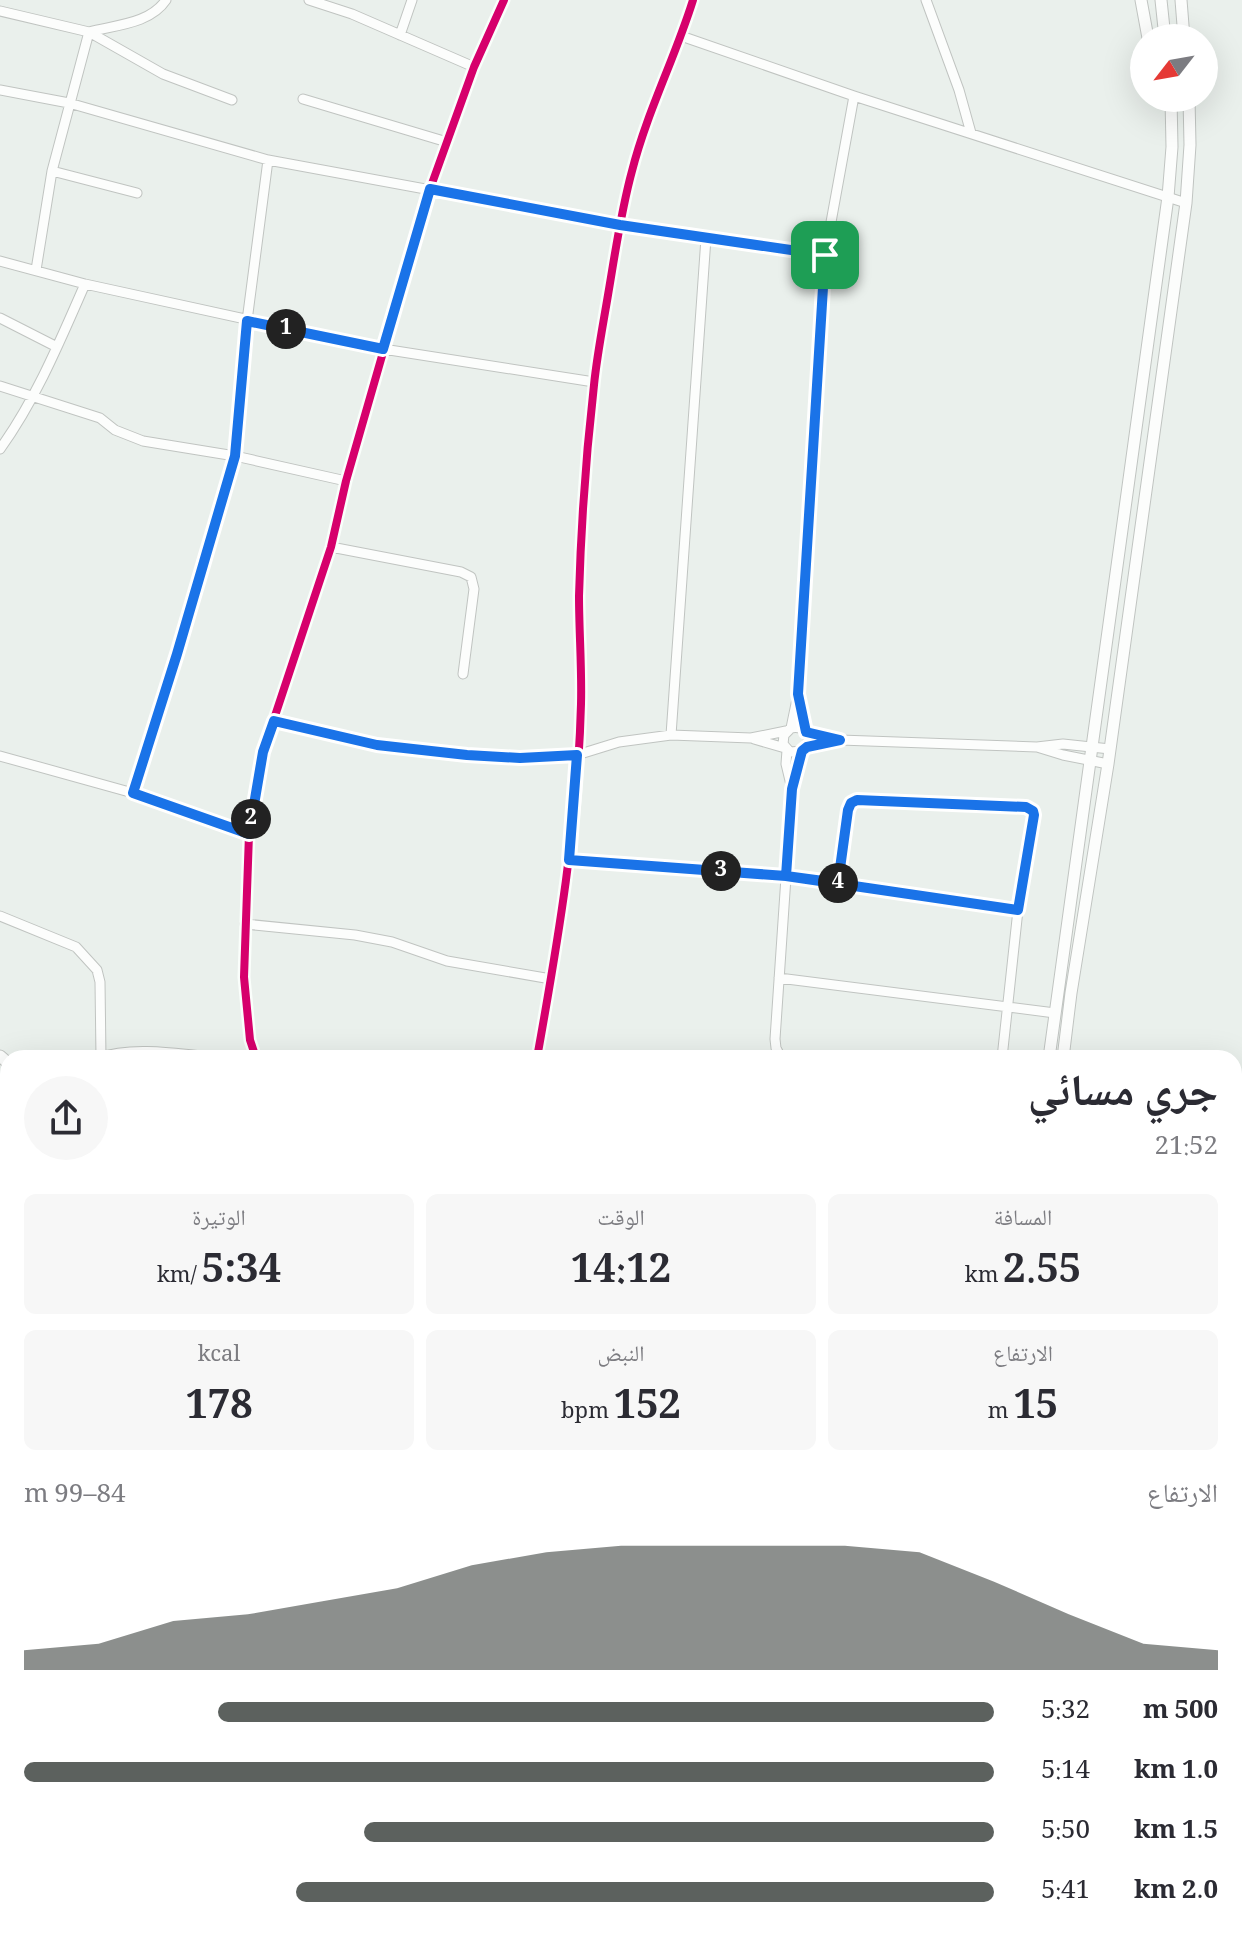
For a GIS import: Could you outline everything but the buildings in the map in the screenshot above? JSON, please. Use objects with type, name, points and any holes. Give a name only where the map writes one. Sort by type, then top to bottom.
[{"type":"main road","points":[[1141,0],[1145,24]]},
{"type":"main road","points":[[1161,0],[1164,24]]},
{"type":"main road","points":[[1181,0],[1183,24]]},
{"type":"main road","points":[[1168,112],[1172,122]]},
{"type":"main road","points":[[1050,1050],[1168,197],[1172,112]]},
{"type":"main road","points":[[1064,1050],[1108,764],[1186,203],[1189,112]]},
{"type":"main road","points":[[1131,465],[1150,467]]},
{"type":"street","points":[[89,32],[145,18],[156,12],[166,0]]},
{"type":"street","points":[[309,0],[352,14],[474,67]]},
{"type":"street","points":[[400,35],[412,0]]},
{"type":"street","points":[[253,1050],[244,977],[245,924],[249,834],[263,752],[331,547],[346,481],[430,189],[474,67],[504,0]]},
{"type":"street","points":[[538,1050],[569,860],[581,705],[579,598],[583,494],[594,382],[632,171],[693,0]]},
{"type":"street","points":[[926,0],[959,90],[971,133]]},
{"type":"street","points":[[0,11],[89,32],[163,74],[232,100]]},
{"type":"street","points":[[36,270],[52,171],[89,32]]},
{"type":"street","points":[[681,36],[854,96],[1186,203]]},
{"type":"street","points":[[0,90],[69,103],[268,160],[620,225],[825,255]]},
{"type":"street","points":[[792,789],[783,739],[798,694],[825,255],[854,96]]},
{"type":"street","points":[[303,99],[447,142]]},
{"type":"street","points":[[133,793],[235,456],[247,321],[268,160]]},
{"type":"street","points":[[52,171],[137,193]]},
{"type":"street","points":[[671,735],[706,238]]},
{"type":"street","points":[[0,261],[85,284],[383,349],[594,382]]},
{"type":"street","points":[[0,449],[5,434],[32,395],[57,347],[85,284]]},
{"type":"street","points":[[0,318],[57,347]]},
{"type":"street","points":[[0,386],[100,418],[115,430],[143,441],[235,456],[346,481]]},
{"type":"street","points":[[331,547],[461,572],[471,577],[474,589],[463,674]]},
{"type":"street","points":[[777,1050],[775,1039],[792,789],[809,738],[798,694]]},
{"type":"street","points":[[274,721],[377,745],[520,758],[577,755],[619,742],[671,735],[751,738],[800,728],[840,740],[1037,747],[1063,744],[1110,749]]},
{"type":"street","points":[[751,738],[794,753],[840,740]]},
{"type":"street","points":[[1037,747],[1108,764]]},
{"type":"street","points":[[0,756],[133,793],[249,834]]},
{"type":"street","points":[[838,883],[848,810],[854,801],[1026,807],[1033,811],[1018,910],[1003,1050]]},
{"type":"street","points":[[569,860],[786,876],[1018,910]]},
{"type":"street","points":[[0,916],[76,947],[97,970],[100,982],[100,1050]]},
{"type":"street","points":[[245,924],[355,935],[392,942],[447,961],[551,979]]},
{"type":"street","points":[[779,978],[1055,1013]]},
{"type":"cycle path","points":[[253,1050],[244,977],[249,834],[263,752],[331,547],[346,481],[430,189],[474,67],[504,0]]},
{"type":"cycle path","points":[[538,1050],[559,926],[576,793],[581,704],[581,543],[597,362],[618,233],[632,171],[693,0]]},
{"type":"route","points":[[825,255],[620,225],[430,189],[383,349],[247,321],[235,456],[133,793],[249,834],[263,752],[274,721],[377,745],[520,758],[577,755],[569,860],[786,876],[1018,910],[1034,815],[1026,807],[857,800],[851,803],[848,810],[838,883],[786,876],[792,789],[802,751],[807,747],[840,740],[804,730],[798,694],[825,255]]}]
